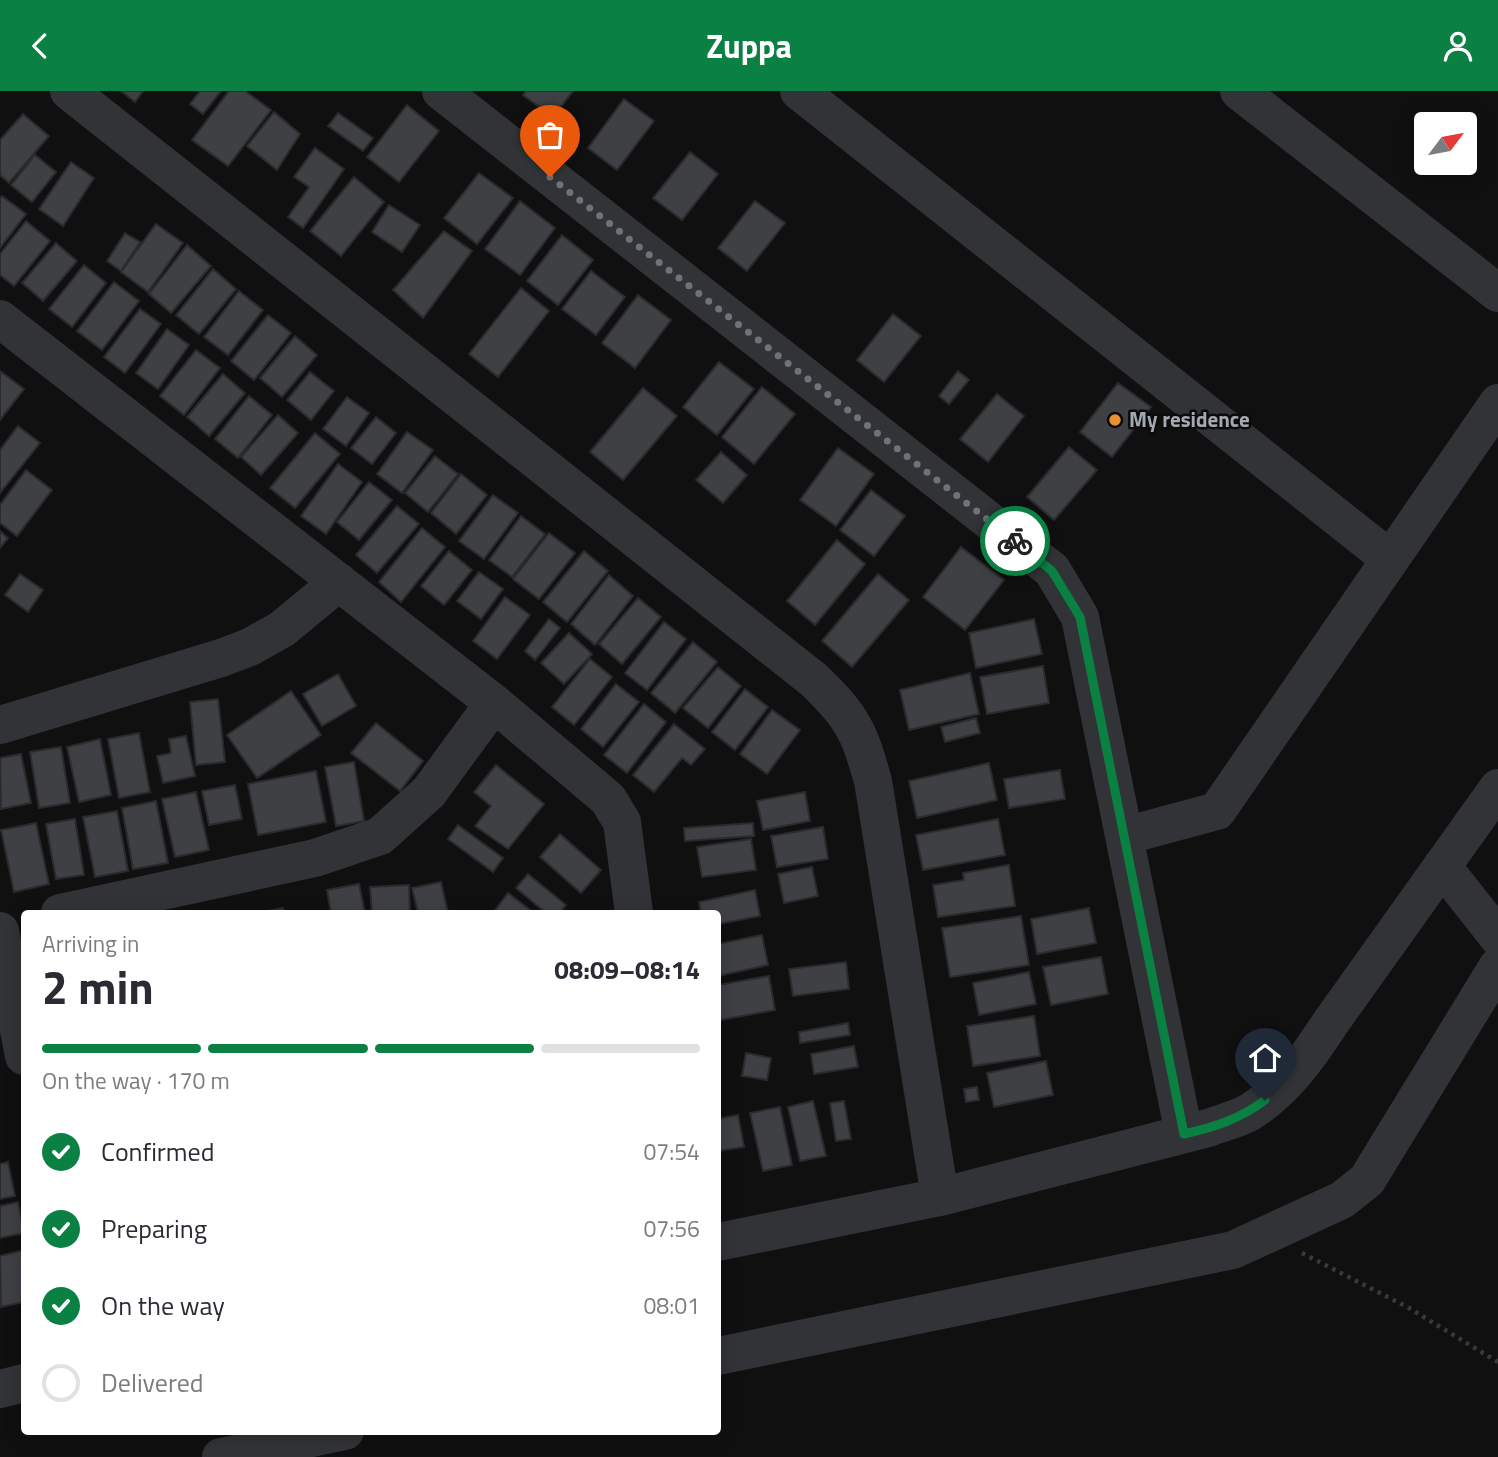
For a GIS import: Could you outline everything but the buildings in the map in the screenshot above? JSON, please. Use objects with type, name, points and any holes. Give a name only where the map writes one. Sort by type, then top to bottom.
[{"type":"street","points":[[69,91],[803,672],[834,700],[852,723],[873,781],[940,1197]]},
{"type":"street","points":[[442,91],[1052,571],[1080,617],[1184,1134]]},
{"type":"street","points":[[799,91],[1391,559]]},
{"type":"street","points":[[1239,91],[1498,293]]},
{"type":"street","points":[[0,319],[494,703],[608,799],[622,822],[634,910]]},
{"type":"street","points":[[1124,837],[1217,811],[1498,403]]},
{"type":"street","points":[[0,726],[250,647],[282,629],[339,582]]},
{"type":"street","points":[[74,910],[315,858],[380,837],[429,792],[494,703]]},
{"type":"street","points":[[721,1241],[940,1197],[1208,1128],[1248,1113],[1282,1087],[1309,1055],[1498,788]]},
{"type":"street","points":[[1443,866],[1498,937]]},
{"type":"street","points":[[21,922],[0,929],[21,1040]]},
{"type":"street","points":[[721,1355],[1233,1250],[1342,1200],[1367,1180],[1498,966]]},
{"type":"street","points":[[0,1389],[21,1384]]},
{"type":"street","points":[[221,1457],[326,1435]]},
{"type":"path","points":[[1267,1234],[1409,1308],[1498,1362]]},
{"type":"way so far","points":[[550,177],[1015,541]]},
{"type":"place","name":"My residence","points":[[1115,420]]},
{"type":"route","points":[[1015,541],[1052,571],[1080,617],[1184,1134],[1248,1113],[1265,1100]]}]
